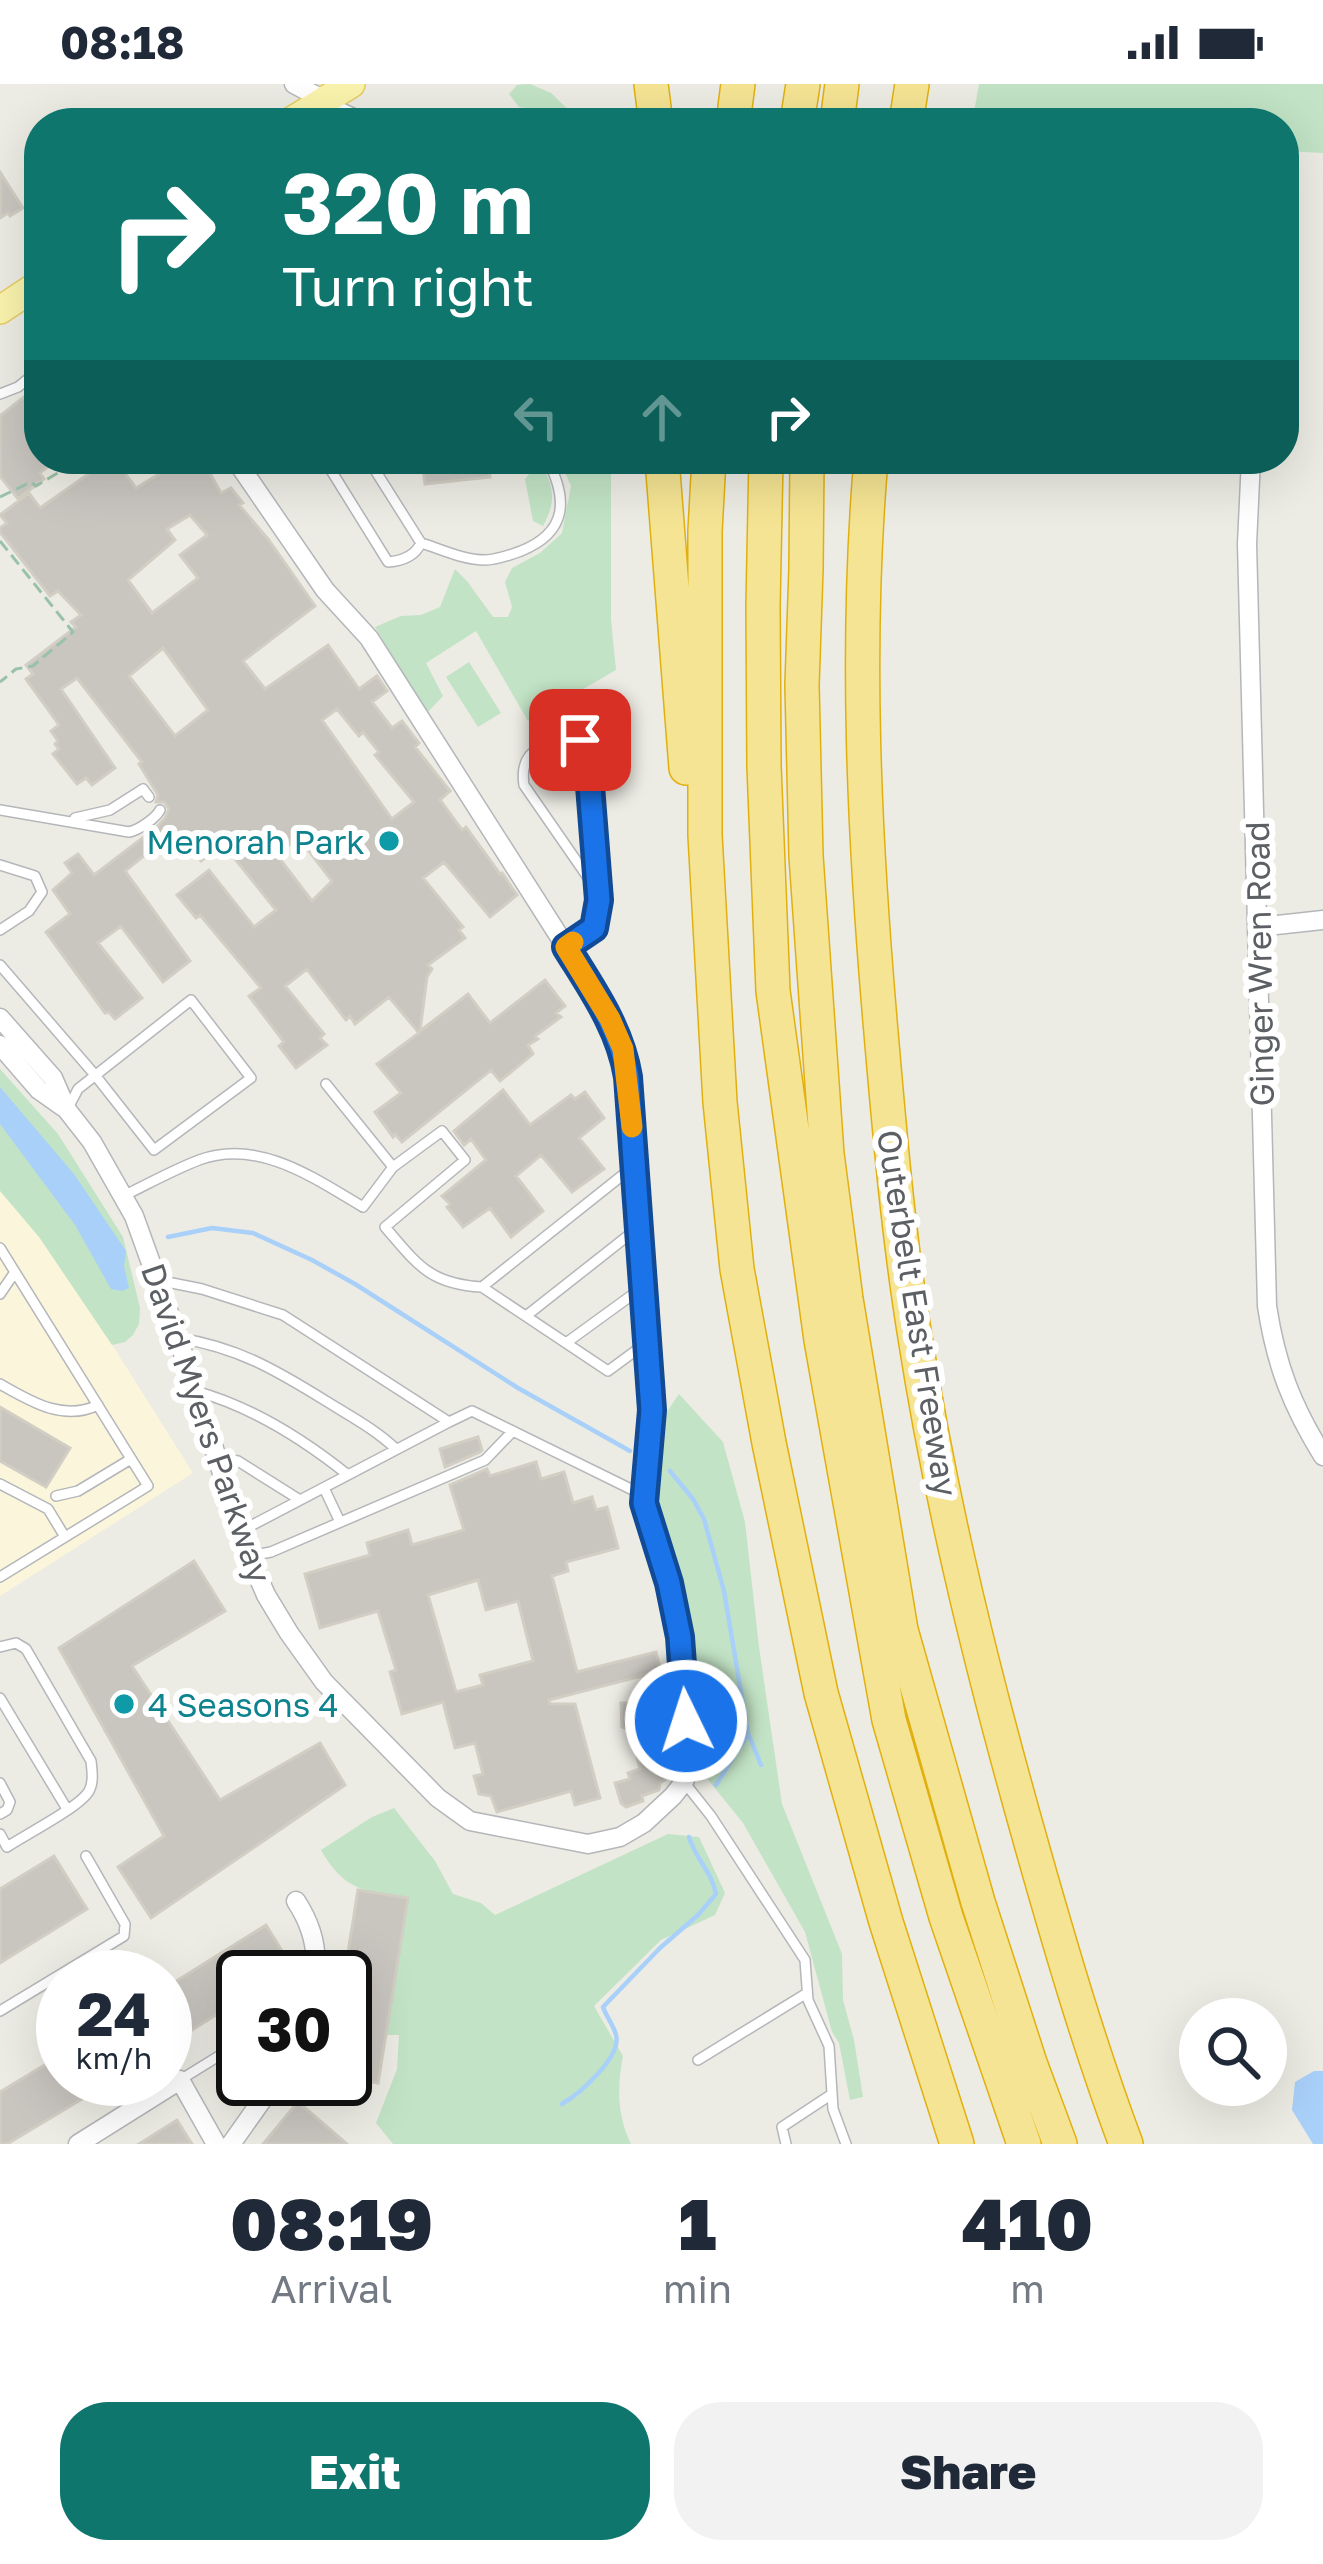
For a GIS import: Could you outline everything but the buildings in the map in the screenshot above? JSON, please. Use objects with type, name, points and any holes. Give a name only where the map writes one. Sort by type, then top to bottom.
[{"type":"highway","points":[[663,474],[684,755],[736,1269],[821,1693],[886,1922],[957,2144]]},
{"type":"highway","points":[[708,474],[705,835],[720,1102]]},
{"type":"highway","points":[[766,474],[764,766],[773,991],[821,1340],[890,1720],[946,1917],[1024,2144]]},
{"type":"highway","points":[[807,474],[802,685],[806,856],[827,1154],[846,1299],[901,1630],[978,1902],[1060,2144]]},
{"type":"highway","name":"Outerbelt East Freeway","points":[[870,474],[862,723],[871,908],[888,1115],[915,1336],[952,1530],[996,1720],[1126,2144]]},
{"type":"main road","points":[[328,102],[350,84]]},
{"type":"street","points":[[294,84],[328,102]]},
{"type":"street","points":[[246,474],[325,590],[369,638],[566,947],[623,1049],[652,1410],[644,1503],[680,1637],[691,1741],[684,1782]]},
{"type":"street","name":"Ginger Wren Road","points":[[1250,474],[1247,544],[1267,1306],[1284,1384],[1323,1456]]},
{"type":"street","points":[[1258,927],[1323,920]]},
{"type":"street","name":"David Myers Parkway","points":[[0,1018],[53,1078],[67,1110],[92,1142],[134,1216],[249,1556],[266,1595],[324,1682],[438,1798],[470,1821],[588,1844],[620,1837],[644,1823],[684,1782]]},
{"type":"street","name":"David Myers Parkway","points":[[0,1045],[39,1090],[67,1110]]},
{"type":"street","points":[[296,1901],[309,1922],[314,1950]]},
{"type":"street","points":[[192,2101],[216,2144]]},
{"type":"street","points":[[78,2144],[139,2106]]},
{"type":"street","points":[[231,2144],[258,2106]]},
{"type":"lane","points":[[333,474],[388,562],[406,559],[421,543]]},
{"type":"lane","points":[[377,474],[421,543],[485,560],[508,556],[544,539],[555,526],[563,508],[554,474]]},
{"type":"lane","points":[[566,947],[594,928],[598,892],[587,748],[566,733],[526,756],[521,769],[524,785],[598,892]]},
{"type":"lane","points":[[64,820],[104,813],[143,789],[149,796]]},
{"type":"lane","points":[[0,810],[129,832],[160,809]]},
{"type":"lane","points":[[0,866],[35,876],[42,892],[29,911],[0,930]]},
{"type":"lane","points":[[0,965],[95,1075],[154,1150],[251,1078],[191,1000],[95,1075],[77,1089],[67,1110]]},
{"type":"lane","points":[[326,1084],[393,1167]]},
{"type":"lane","points":[[363,1207],[393,1167],[442,1131],[465,1160],[385,1226]]},
{"type":"lane","points":[[123,1196],[202,1159],[238,1152],[293,1166],[363,1207],[385,1226],[414,1264],[454,1286],[482,1287],[608,1371],[647,1342]]},
{"type":"lane","points":[[482,1287],[634,1166]]},
{"type":"lane","points":[[526,1316],[639,1227]]},
{"type":"lane","points":[[0,1248],[148,1486],[0,1577]]},
{"type":"lane","points":[[0,1294],[15,1272]]},
{"type":"lane","points":[[157,1280],[202,1289],[283,1316],[448,1422]]},
{"type":"lane","points":[[566,1343],[643,1286]]},
{"type":"lane","points":[[178,1338],[208,1342],[266,1364],[369,1427],[396,1449]]},
{"type":"lane","points":[[0,1384],[36,1405],[62,1412],[98,1406]]},
{"type":"lane","points":[[195,1391],[251,1414],[319,1452],[348,1475]]},
{"type":"lane","points":[[241,1531],[472,1411],[644,1496]]},
{"type":"lane","points":[[249,1556],[271,1552],[485,1460],[513,1431]]},
{"type":"lane","points":[[215,1458],[238,1461],[300,1500]]},
{"type":"lane","points":[[56,1496],[78,1490],[131,1459]]},
{"type":"lane","points":[[0,1484],[48,1509],[65,1537]]},
{"type":"lane","points":[[324,1488],[340,1522]]},
{"type":"lane","points":[[0,1646],[16,1643],[26,1649],[91,1761],[91,1789],[68,1809],[3,1849],[0,1834]]},
{"type":"lane","points":[[0,1698],[68,1809]]},
{"type":"lane","points":[[684,1782],[805,1960],[808,2000],[829,2045],[833,2109],[845,2144]]},
{"type":"lane","points":[[0,1783],[10,1802],[0,1814]]},
{"type":"lane","points":[[0,2011],[124,1936],[125,1924],[86,1856]]},
{"type":"lane","points":[[698,2060],[807,1993]]},
{"type":"lane","points":[[785,2144],[782,2127],[832,2095]]},
{"type":"path","points":[[0,497],[56,474]]},
{"type":"path","points":[[0,541],[73,632],[33,666],[16,669],[0,682]]},
{"type":"shaded area","points":[[0,1167],[193,1473],[0,1596]]},
{"type":"green space","points":[[530,84],[551,93],[566,108],[519,107],[509,94],[517,85]]},
{"type":"green space","points":[[979,84],[1323,84],[1323,153],[1299,152],[1299,108],[975,108]]},
{"type":"green space","points":[[529,474],[545,474],[550,484],[551,508],[543,526],[533,521],[525,479]]},
{"type":"green space","points":[[566,474],[611,474],[611,620],[616,670],[528,721],[476,631],[426,663],[443,696],[427,713],[375,627],[440,607],[455,569],[493,617],[508,617],[512,607],[505,582],[512,568],[540,553],[562,533],[571,486]]},
{"type":"green space","points":[[469,662],[501,713],[478,727],[446,677]]},
{"type":"green space","points":[[0,1069],[58,1134],[123,1237],[140,1308],[139,1324],[125,1342],[112,1345],[39,1237],[0,1191]]},
{"type":"green space","points":[[679,1394],[723,1442],[745,1522],[782,1804],[842,1954],[843,2000],[863,2097],[850,2100],[839,2043],[805,1932],[743,1823],[705,1776],[688,1611],[645,1489],[662,1419]]},
{"type":"green space","points":[[394,1808],[435,1861],[453,1894],[481,1903],[495,1915],[668,1834],[699,1837],[725,1893],[715,1915],[661,1940],[594,2006],[623,2056],[619,2101],[631,2144],[393,2144],[376,2123],[397,2069],[399,2035],[386,2035],[408,1899],[368,1891],[347,1881],[321,1850]]},
{"type":"water","points":[[0,1087],[74,1174],[126,1251],[129,1288],[111,1289],[75,1225],[0,1124]]},
{"type":"water","points":[[1323,2071],[1323,2144],[1313,2144],[1292,2110],[1295,2082]]},
{"type":"waterway","points":[[168,1237],[212,1228],[253,1233],[312,1260],[518,1388],[630,1451]]},
{"type":"waterway","points":[[670,1471],[704,1519],[724,1591],[748,1733],[761,1765]]},
{"type":"waterway","points":[[716,1785],[748,1734]]},
{"type":"waterway","points":[[562,2104],[588,2084],[612,2054],[616,2035],[603,2007],[716,1894],[689,1837]]},
{"type":"slow traffic","points":[[573,942],[566,947],[623,1049],[632,1127]]},
{"type":"place","name":"Menorah Park","points":[[389,841]]},
{"type":"place","name":"4 Seasons 4","points":[[124,1704]]},
{"type":"route","points":[[580,740],[587,748],[599,900],[594,928],[566,947],[610,1019],[628,1077],[652,1410],[644,1503],[680,1637],[686,1721]]}]
